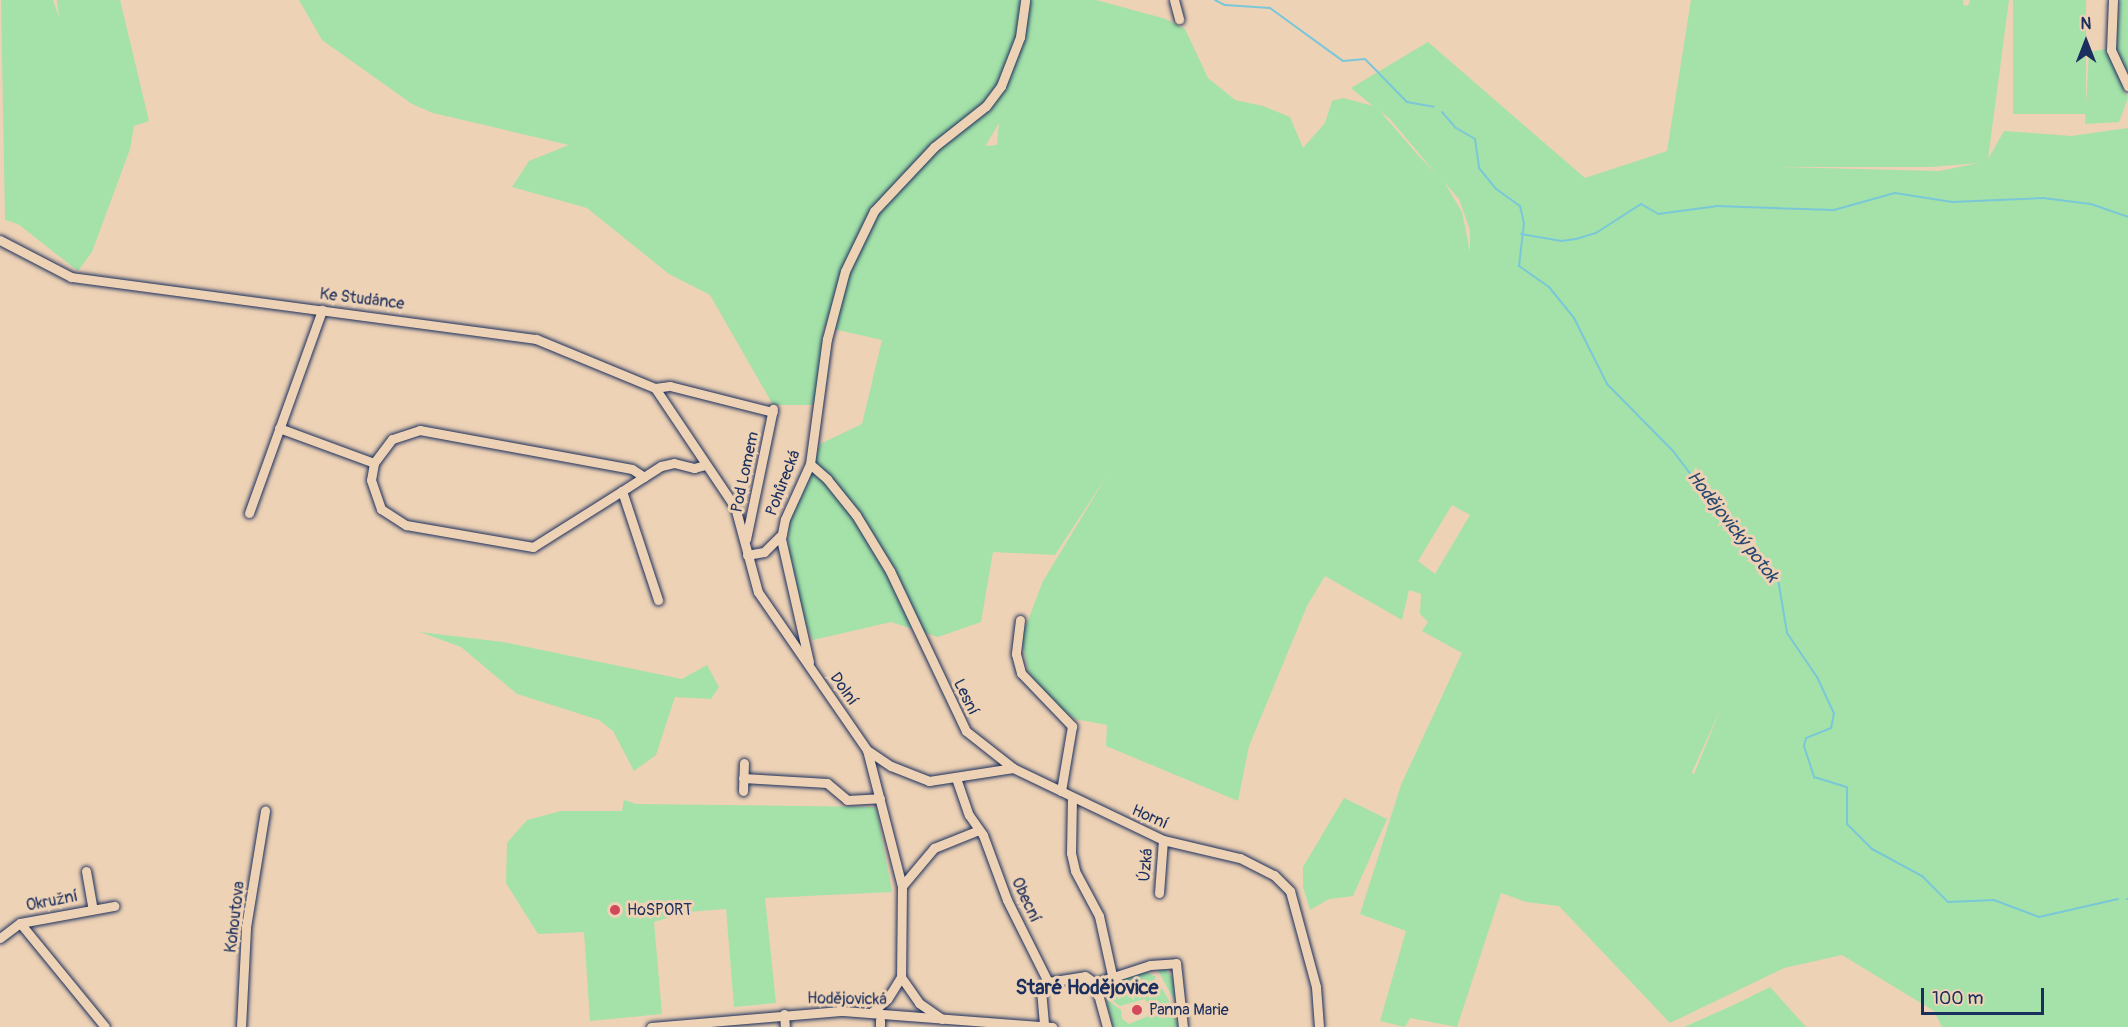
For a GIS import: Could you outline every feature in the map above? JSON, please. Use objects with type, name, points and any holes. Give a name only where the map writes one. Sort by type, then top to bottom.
[{"type":"street","name":"Pohůrecká","points":[[812,670],[789,586],[782,534],[810,464],[827,339],[845,271],[874,211],[934,147],[986,106],[1001,86],[1020,37],[1025,0]]},
{"type":"street","points":[[1174,0],[1179,19]]},
{"type":"street","points":[[2113,0],[2111,50],[2128,86]]},
{"type":"street","name":"Ke Studánce","points":[[4,243],[71,277],[213,299],[322,310],[536,339],[655,388]]},
{"type":"street","points":[[249,513],[322,310]]},
{"type":"street","name":"Pod Lomem","points":[[655,388],[670,386],[773,410],[746,542]]},
{"type":"street","name":"Dolní","points":[[655,388],[735,507],[758,592],[867,750],[902,886],[901,976]]},
{"type":"street","points":[[279,428],[374,463]]},
{"type":"street","points":[[644,477],[632,469],[420,430],[392,439],[374,463],[374,497],[393,519],[406,525],[532,547],[667,464],[694,468],[705,465]]},
{"type":"street","name":"Lesní","points":[[810,464],[827,479],[856,515],[890,571],[912,622],[966,732],[1013,768]]},
{"type":"street","points":[[622,491],[658,600]]},
{"type":"street","points":[[747,555],[764,552],[782,534]]},
{"type":"street","points":[[1020,620],[1016,654],[1021,673],[1072,726],[1061,791]]},
{"type":"street","points":[[867,750],[912,776],[929,781],[1013,768]]},
{"type":"street","points":[[742,791],[744,764]]},
{"type":"street","name":"Horní","points":[[1013,768],[1163,840],[1240,858],[1282,881],[1290,891],[1316,987],[1319,1027]]},
{"type":"street","points":[[743,778],[827,783],[847,800],[880,798]]},
{"type":"street","name":"Obecní","points":[[956,778],[969,815],[979,830],[1007,900],[1048,982]]},
{"type":"street","points":[[1072,797],[1071,853],[1075,871],[1099,916],[1112,975]]},
{"type":"street","name":"Kohoutova","points":[[241,1027],[246,927],[265,811]]},
{"type":"street","points":[[902,886],[934,848],[979,830]]},
{"type":"street","name":"Úzká","points":[[1159,893],[1163,840]]},
{"type":"street","points":[[86,871],[93,909]]},
{"type":"street","name":"Okružní","points":[[0,938],[20,922],[114,906]]},
{"type":"street","points":[[20,922],[105,1027]]},
{"type":"street","points":[[1095,983],[1112,975],[1149,965],[1176,963],[1183,1027]]},
{"type":"street","points":[[872,1011],[887,999],[901,976],[919,1003],[942,1019]]},
{"type":"street","points":[[1048,1026],[1041,991],[1048,982],[1085,976],[1095,983],[1107,1027]]},
{"type":"street","name":"Hodějovická","points":[[651,1027],[718,1024],[784,1014],[872,1011],[942,1019],[1048,1026]]},
{"type":"street","points":[[784,1014],[786,1027]]},
{"type":"green space","points":[[1,0],[53,0],[59,17],[57,0],[120,0],[149,121],[134,126],[130,149],[92,252],[78,271],[18,224],[5,220]]},
{"type":"green space","points":[[299,0],[1096,0],[1166,19],[1185,29],[1208,78],[1235,100],[1263,106],[1290,117],[1303,148],[1325,123],[1332,101],[1343,98],[1373,106],[1351,88],[1428,42],[1585,178],[1667,151],[1691,0],[1963,0],[1963,5],[1968,6],[1970,0],[2009,0],[1988,159],[2004,131],[2071,136],[2128,128],[2128,1027],[1942,1027],[1934,1011],[1842,955],[1784,968],[1670,1023],[1559,906],[1526,902],[1501,893],[1457,1027],[1410,1018],[1405,1027],[1380,1021],[1406,931],[1360,914],[1401,785],[1462,653],[1422,631],[1428,622],[1420,614],[1421,594],[1409,590],[1402,620],[1325,576],[1307,606],[1249,746],[1238,801],[1106,746],[1107,725],[1075,719],[1056,706],[1029,673],[1021,639],[1043,581],[1108,474],[1055,555],[993,552],[981,622],[938,637],[891,622],[813,640],[801,615],[788,544],[789,523],[820,444],[862,424],[882,340],[824,327],[815,405],[773,405],[710,295],[669,274],[587,208],[512,187],[529,161],[569,145],[433,113],[412,104],[322,40]],"holes":[[[1379,110],[1390,119],[1437,175],[1417,154]],[[999,123],[997,145],[986,145]],[[1979,163],[1939,171],[1779,167],[1931,167]],[[1444,182],[1459,199],[1470,230],[1470,252],[1462,212]],[[1452,505],[1470,515],[1435,574],[1418,561]],[[1721,708],[1694,774],[1692,772]]]},
{"type":"green space","points":[[2013,0],[2086,0],[2086,114],[2013,114]]},
{"type":"green space","points":[[2120,0],[2128,0],[2128,74],[2116,48]]},
{"type":"green space","points":[[2106,49],[2128,98],[2119,122],[2085,124],[2089,52]]},
{"type":"green space","points":[[420,632],[503,642],[682,679],[707,665],[719,687],[711,699],[675,697],[656,755],[634,771],[613,731],[599,720],[517,694],[461,647]]},
{"type":"green space","points":[[1344,798],[1387,819],[1353,896],[1329,899],[1310,910],[1303,887],[1303,867]]},
{"type":"green space","name":"HoSPORT","points":[[624,800],[636,804],[876,807],[892,892],[765,898],[776,1003],[734,1007],[726,909],[687,912],[654,922],[662,1014],[590,1021],[584,932],[538,934],[506,883],[507,843],[527,820],[561,811],[622,811]]},
{"type":"green space","points":[[1165,968],[1174,980],[1175,1001],[1157,969]]},
{"type":"green space","points":[[1144,971],[1156,977],[1175,1012],[1178,1027],[1113,1027],[1106,999],[1121,1010],[1122,1019],[1129,1024],[1153,1014],[1145,999],[1120,1006],[1106,996],[1111,983]]},
{"type":"green space","points":[[1770,987],[1806,1027],[1684,1027],[1738,1003]]},
{"type":"waterway","name":"Hodějovický potok","points":[[1215,0],[1225,5],[1270,8],[1343,61],[1365,59],[1407,102],[1434,107]]},
{"type":"waterway","name":"Hodějovický potok","points":[[1442,112],[1456,128],[1475,139],[1479,168],[1495,188],[1520,206],[1524,223],[1519,266],[1549,287],[1574,318],[1607,384],[1673,451],[1745,546],[1778,579],[1787,633],[1817,677],[1834,713],[1831,728],[1806,738],[1804,746],[1814,777],[1847,787],[1847,824],[1872,849],[1922,876],[1948,902],[1994,900],[2039,917],[2118,899]]},
{"type":"waterway","points":[[1521,234],[1561,241],[1576,239],[1596,233],[1641,204],[1658,214],[1717,206],[1834,210],[1895,193],[1952,202],[2043,198],[2091,204],[2128,217]]},
{"type":"place","name":"HoSPORT","points":[[615,910]]},
{"type":"place","name":"Panna Marie","points":[[1137,1010]]},
{"type":"district","name":"Staré Hodějovice","points":[[1087,987]]}]
